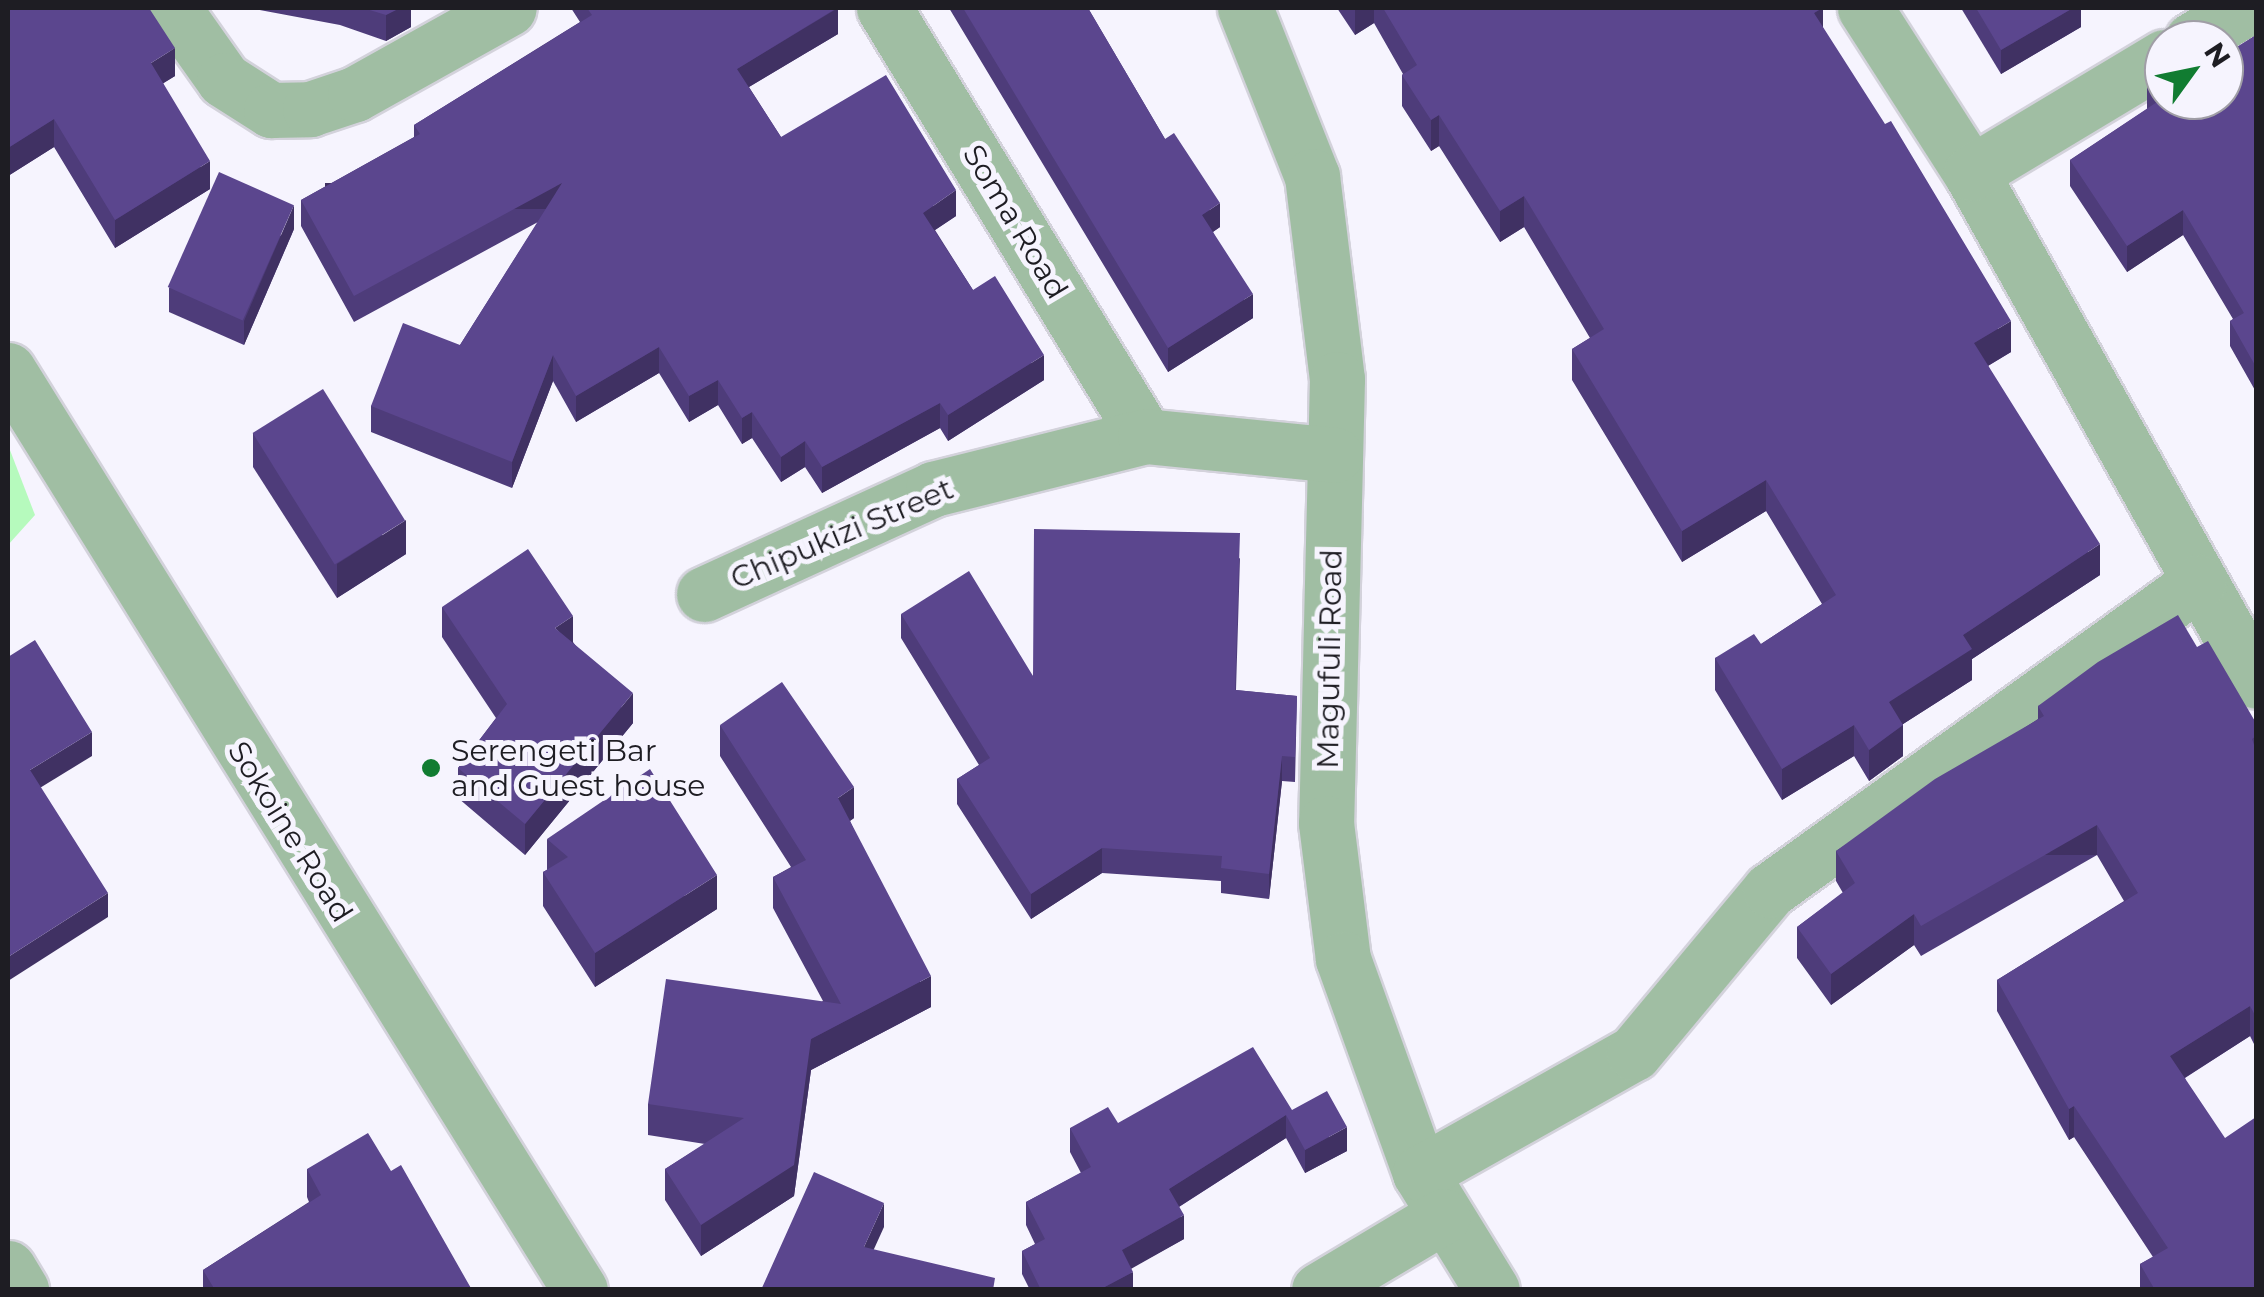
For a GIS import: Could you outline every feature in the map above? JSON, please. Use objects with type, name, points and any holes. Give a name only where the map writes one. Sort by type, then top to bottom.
[{"type":"street","points":[[173,8],[224,80],[271,110],[310,109],[355,94],[509,8]]},
{"type":"street","name":"Soma Road","points":[[884,8],[1145,436]]},
{"type":"street","name":"Magufuli Road","points":[[1245,8],[1312,176],[1337,379],[1328,842],[1343,959],[1431,1195],[1492,1290]]},
{"type":"street","points":[[1866,8],[1971,173],[2256,681]]},
{"type":"street","points":[[1971,173],[2144,69]]},
{"type":"street","name":"Sokoine Road","points":[[8,370],[580,1290]]},
{"type":"street","name":"Chipukizi Street","points":[[704,594],[933,489],[1145,436],[1335,455]]},
{"type":"street","points":[[1320,1290],[1431,1195],[1634,1053],[1770,890],[2199,582]]},
{"type":"street","points":[[8,1268],[20,1290]]},
{"type":"green space","points":[[8,445],[35,515],[8,545]]},
{"type":"building","points":[[8,8],[149,8],[175,48],[151,63],[210,161],[115,220],[54,119],[8,148]]},
{"type":"building","points":[[363,8],[400,8],[386,15]]},
{"type":"building","points":[[587,8],[837,8],[737,69],[781,137],[886,75],[956,190],[923,213],[973,290],[995,276],[1044,355],[948,415],[940,403],[822,467],[805,441],[781,457],[752,412],[742,418],[718,380],[689,396],[659,347],[576,396],[553,355],[512,462],[371,406],[403,323],[460,345],[562,183],[354,296],[301,200],[420,134],[414,125],[592,15]]},
{"type":"building","points":[[963,8],[1088,8],[1165,139],[1174,133],[1220,203],[1202,215],[1253,294],[1168,348]]},
{"type":"building","points":[[1383,8],[1822,8],[1814,13],[1885,124],[1891,121],[2011,321],[1974,343],[2100,544],[1963,635],[1972,649],[1889,702],[1903,725],[1869,750],[1854,725],[1782,769],[1715,658],[1754,634],[1761,644],[1836,595],[1766,480],[1682,531],[1572,349],[1604,329],[1524,196],[1500,211],[1439,115],[1431,120],[1402,75],[1417,65]]},
{"type":"building","points":[[1976,8],[2073,8],[2001,50]]},
{"type":"building","points":[[2256,35],[2256,367],[2230,321],[2244,313],[2183,210],[2127,246],[2070,160],[2144,111],[2144,120],[2244,120],[2244,42]]},
{"type":"building","points":[[219,172],[294,205],[243,320],[168,287]]},
{"type":"building","points":[[323,389],[405,520],[335,564],[253,433]]},
{"type":"building","points":[[1034,529],[1240,533],[1235,690],[1297,696],[1295,757],[1282,756],[1269,874],[1221,868],[1222,856],[1102,848],[1031,894],[957,779],[990,758],[901,614],[969,571],[1033,676]]},
{"type":"building","points":[[528,549],[573,616],[555,628],[633,693],[525,824],[458,768],[507,704],[442,607]]},
{"type":"building","points":[[2178,615],[2197,647],[2208,641],[2256,723],[2256,736],[2252,739],[2256,751],[2256,1017],[2250,1006],[2170,1056],[2225,1138],[2256,1117],[2256,1290],[2155,1290],[2140,1264],[2168,1248],[2074,1106],[2069,1109],[1997,980],[2138,893],[2097,825],[1921,926],[1914,914],[1831,974],[1797,927],[1855,883],[1836,851],[1935,779],[2044,716],[2038,706],[2098,662]]},
{"type":"building","points":[[35,640],[92,732],[30,770],[108,893],[8,957],[8,657]]},
{"type":"building","points":[[782,682],[854,787],[838,798],[931,976],[811,1039],[794,1165],[701,1225],[665,1169],[744,1118],[648,1104],[666,979],[841,1004],[773,877],[806,860],[720,725]]},
{"type":"building","points":[[650,769],[717,875],[595,953],[543,872],[568,857],[547,839]]},
{"type":"building","points":[[1253,1047],[1292,1110],[1327,1091],[1347,1127],[1305,1150],[1286,1115],[1169,1189],[1184,1215],[1122,1250],[1133,1272],[1099,1290],[1041,1290],[1022,1251],[1045,1239],[1026,1202],[1091,1167],[1070,1128],[1108,1107],[1118,1123]]},
{"type":"building","points":[[368,1133],[391,1171],[401,1165],[472,1290],[215,1290],[203,1270],[321,1195],[307,1169]]},
{"type":"building","points":[[814,1172],[884,1203],[864,1247],[995,1278],[993,1290],[761,1290]]},
{"type":"place","name":"Serengeti Bar and Guest house","points":[[431,768]]}]
